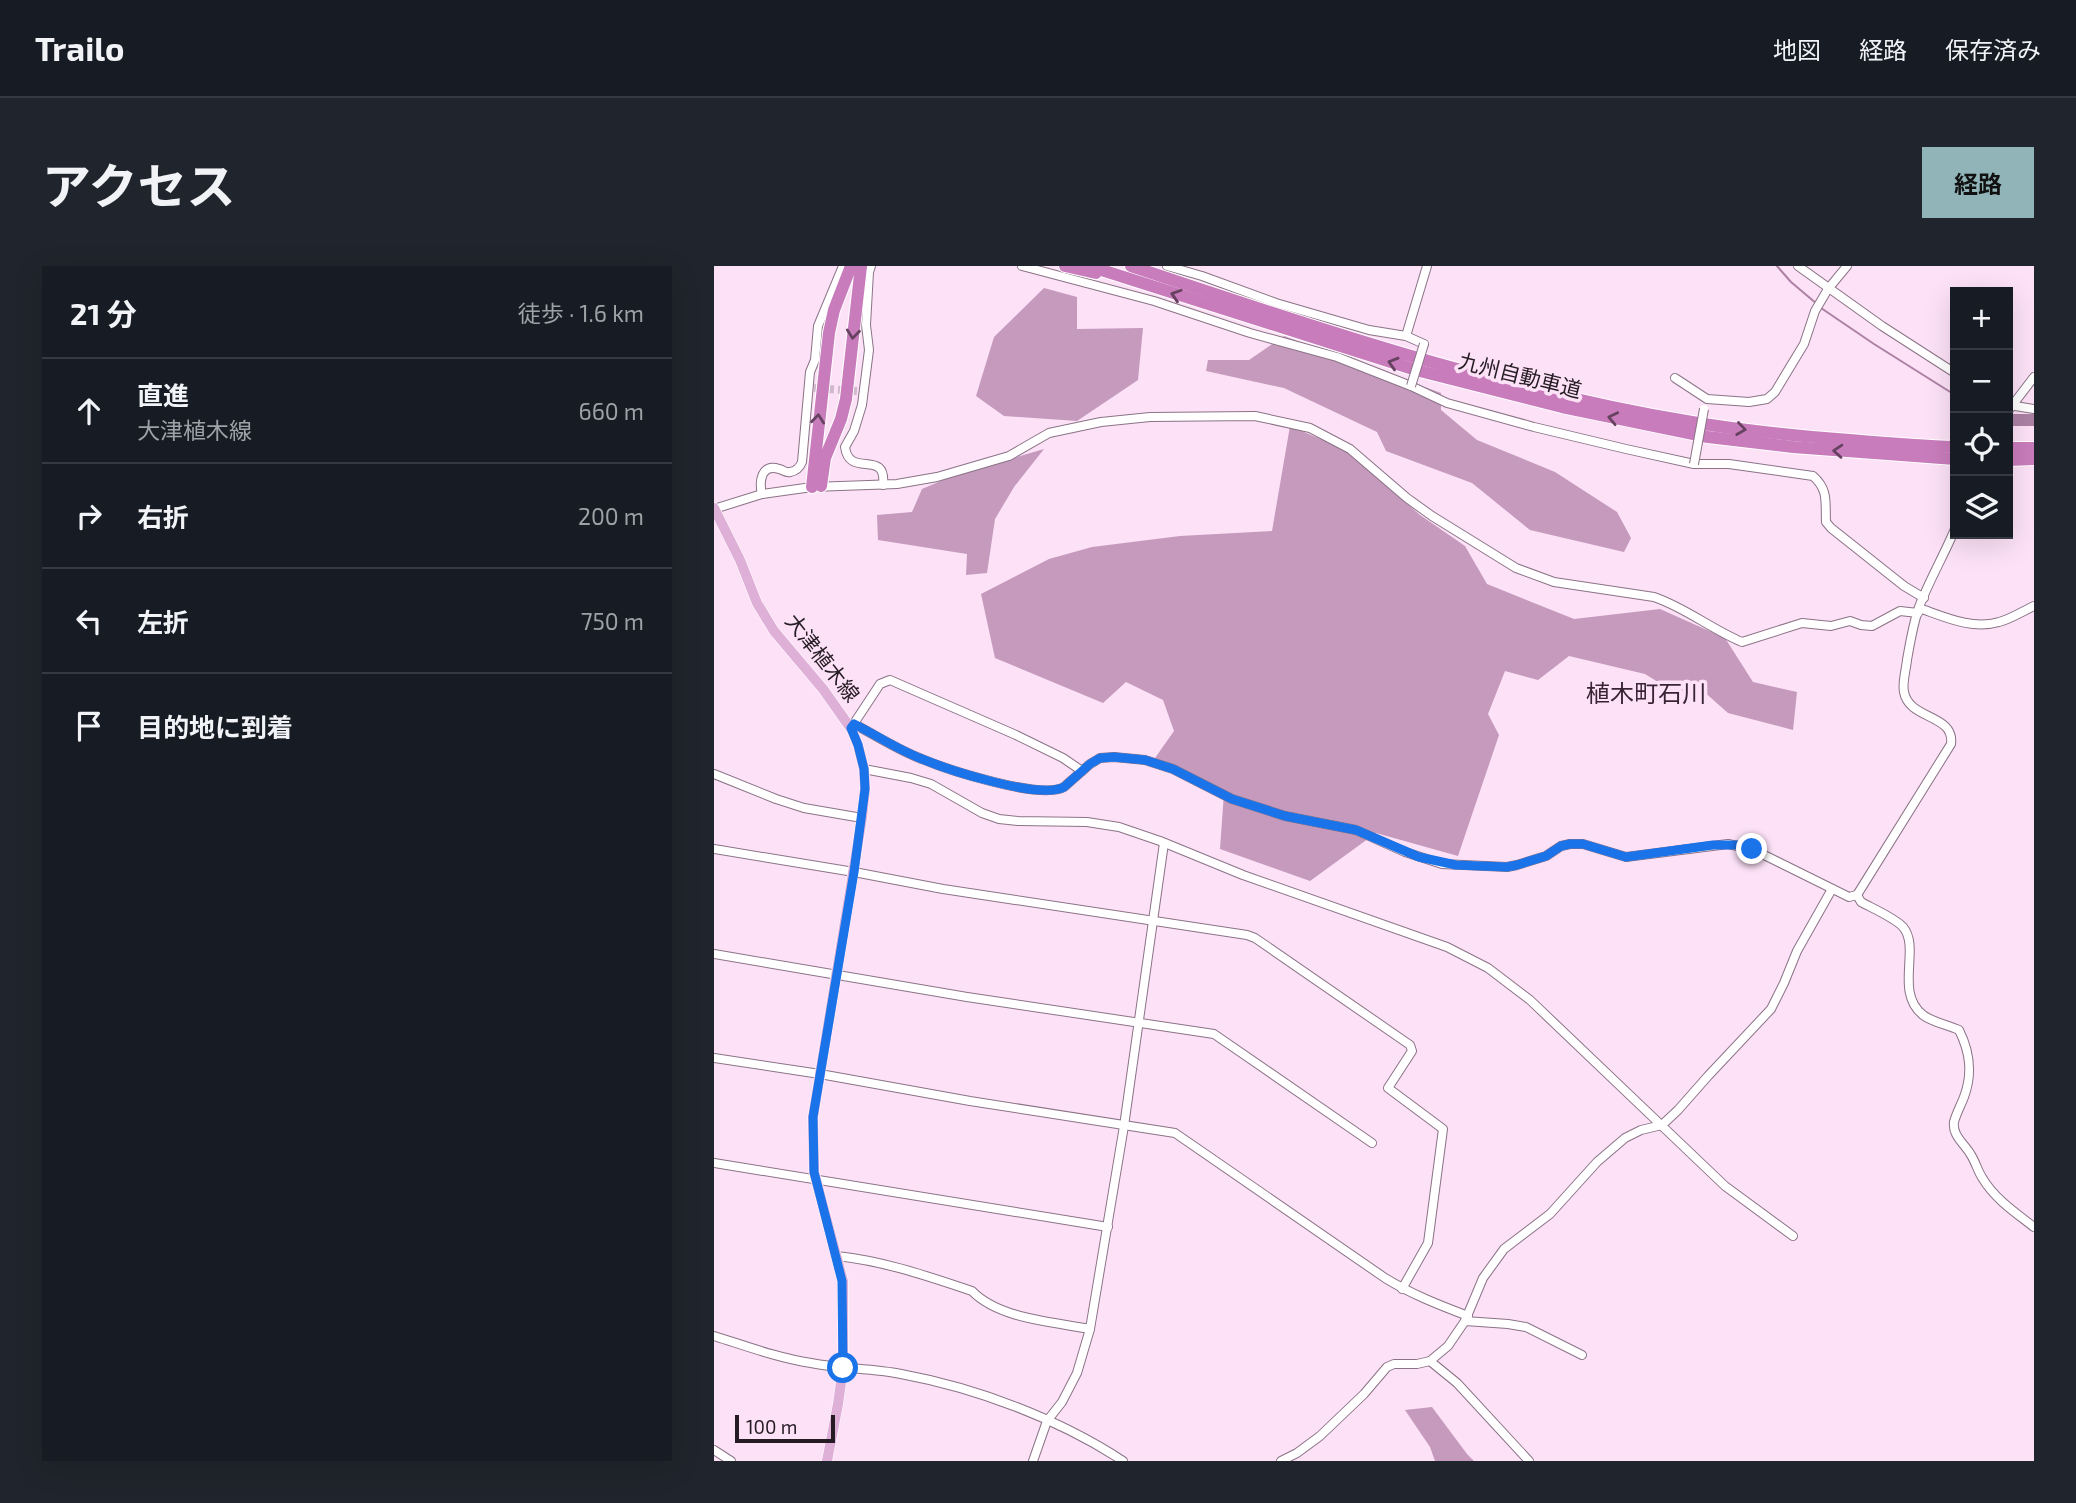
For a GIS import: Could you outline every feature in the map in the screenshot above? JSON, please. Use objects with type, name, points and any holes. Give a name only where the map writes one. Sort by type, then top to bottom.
[{"type":"highway","points":[[816,487],[829,333],[834,310],[851,266]]},
{"type":"highway","points":[[816,487],[846,399],[861,266]]},
{"type":"highway","points":[[1065,266],[1137,282]]},
{"type":"highway","name":"九州自動車道","points":[[1089,266],[1440,377],[1562,407],[1708,437],[1793,447],[1950,459]]},
{"type":"highway","name":"九州自動車道","points":[[1131,266],[1304,324],[1432,362],[1581,400],[1691,422],[1776,434],[1950,447]]},
{"type":"highway","points":[[2013,448],[2034,448]]},
{"type":"highway","points":[[2013,460],[2034,459]]},
{"type":"main road","name":"大津植木線","points":[[714,508],[740,560],[757,603],[774,631],[853,726],[864,769],[862,818],[813,1117],[812,1147],[816,1179],[842,1281],[843,1368],[827,1461]]},
{"type":"street","points":[[761,494],[760,479],[766,470],[775,468],[790,472],[798,469],[802,462],[811,388],[810,372],[815,360],[818,326],[843,266]]},
{"type":"street","points":[[871,266],[866,325],[869,350],[860,391],[862,405],[845,452],[856,464],[871,464],[880,468],[884,476],[883,485]]},
{"type":"street","points":[[1022,266],[1154,301],[1250,334],[1337,357],[1459,407],[1694,464],[1729,464],[1813,476],[1820,482],[1826,496],[1826,522],[1831,528],[1924,598]]},
{"type":"street","points":[[1167,266],[1276,303],[1369,330],[1406,336],[1424,344],[1411,386]]},
{"type":"street","points":[[1406,336],[1427,266]]},
{"type":"street","points":[[1798,266],[1826,293],[1950,370]]},
{"type":"street","points":[[1675,377],[1707,400],[1767,400],[1775,392],[1804,344],[1815,311],[1847,266]]},
{"type":"street","points":[[2013,402],[2034,377]]},
{"type":"street","points":[[1694,464],[1707,400]]},
{"type":"street","points":[[2013,407],[2034,409]]},
{"type":"street","points":[[714,508],[761,494],[816,487],[897,484],[937,477],[1009,456],[1049,433],[1101,422],[1150,417],[1255,416],[1310,428],[1350,449],[1432,516],[1516,568],[1554,582],[1661,599],[1682,608],[1718,632],[1742,642],[1802,622],[1831,626],[1850,621],[1872,626],[1900,611],[1919,610],[1958,622],[1981,625],[2001,622],[2034,606]]},
{"type":"street","points":[[1082,771],[1063,758],[1016,735],[890,680],[880,684],[853,726],[921,759],[973,777],[1045,791],[1059,790],[1100,758],[1153,762],[1173,769],[1232,799],[1285,816],[1356,830],[1405,852],[1443,864],[1507,867],[1546,856],[1561,846],[1570,844],[1583,844],[1626,857],[1728,844],[1752,849],[1849,897],[1857,895],[1938,768],[1952,739],[1945,724],[1915,710],[1904,694],[1904,677],[1919,610],[1951,539]]},
{"type":"street","points":[[864,769],[931,784],[982,813],[999,819],[1103,824],[1164,843],[1243,875],[1447,947],[1488,968],[1531,1000],[1725,1186],[1793,1236]]},
{"type":"street","points":[[714,774],[804,808],[862,818]]},
{"type":"street","points":[[1033,1461],[1046,1421],[1062,1402],[1077,1373],[1090,1329],[1124,1126],[1164,843]]},
{"type":"street","points":[[714,849],[956,891],[1255,938],[1410,1045],[1412,1051],[1388,1088],[1443,1129],[1428,1243],[1402,1289]]},
{"type":"street","points":[[1281,1461],[1320,1436],[1364,1394],[1387,1367],[1430,1361],[1448,1346],[1466,1318],[1483,1278],[1504,1249],[1550,1214],[1597,1162],[1625,1138],[1641,1130],[1662,1125],[1678,1110],[1771,1009],[1797,951],[1832,889]]},
{"type":"street","points":[[1857,895],[1861,902],[1902,926],[1908,936],[1907,972],[1910,996],[1917,1008],[1924,1016],[1959,1030],[1966,1043],[1971,1063],[1967,1089],[1954,1122],[1955,1133],[1971,1154],[1987,1187],[2034,1227]]},
{"type":"street","points":[[714,954],[1214,1034],[1372,1143]]},
{"type":"street","points":[[714,1058],[1175,1133],[1402,1289],[1466,1318],[1526,1327],[1582,1354]]},
{"type":"street","points":[[714,1163],[1108,1227]]},
{"type":"street","points":[[837,1256],[877,1261],[906,1269],[972,1292],[980,1300],[1026,1319],[1090,1329]]},
{"type":"street","points":[[714,1336],[798,1361],[898,1373],[947,1384],[1065,1427],[1123,1461]]},
{"type":"street","points":[[1430,1361],[1457,1383],[1529,1461]]},
{"type":"street","points":[[714,1450],[731,1461]]},
{"type":"street","points":[[1297,1453],[1306,1461]]},
{"type":"shaded area","points":[[1044,288],[1077,297],[1077,329],[1143,328],[1138,380],[1077,421],[1004,416],[976,396],[994,337]]},
{"type":"shaded area","points":[[1284,336],[1441,393],[1441,410],[1477,440],[1555,472],[1617,512],[1631,538],[1624,552],[1530,530],[1472,483],[1386,451],[1377,432],[1284,388],[1206,371],[1208,360],[1249,360]]},
{"type":"shaded area","points":[[1290,426],[1346,450],[1420,515],[1465,546],[1487,584],[1574,619],[1660,609],[1725,638],[1753,682],[1797,692],[1793,730],[1728,713],[1693,682],[1679,695],[1645,674],[1569,656],[1538,680],[1505,671],[1488,714],[1499,735],[1458,856],[1376,833],[1310,881],[1220,849],[1224,793],[1155,758],[1174,731],[1163,700],[1126,682],[1103,703],[995,658],[981,594],[1049,559],[1092,547],[1180,536],[1272,531]]},
{"type":"shaded area","points":[[1044,449],[1014,487],[995,519],[987,573],[966,575],[967,554],[878,540],[877,515],[912,512],[922,489],[950,477]]},
{"type":"shaded area","points":[[1432,1407],[1474,1461],[1435,1461],[1430,1447],[1405,1410]]},
{"type":"waterway","points":[[1777,266],[1817,304]]},
{"type":"waterway","points":[[1821,308],[1950,392]]},
{"type":"waterway","points":[[2013,420],[2034,420]]},
{"type":"tunnel","points":[[814,388],[857,391]]},
{"type":"district","name":"植木町石川","points":[[1646,694]]},
{"type":"route","points":[[843,1368],[842,1281],[814,1172],[812,1147],[813,1117],[854,872],[865,789],[864,769],[851,728],[854,724],[934,764],[973,777],[1045,791],[1059,790],[1100,758],[1145,760],[1173,769],[1232,799],[1285,816],[1356,830],[1405,852],[1443,864],[1507,867],[1546,856],[1561,846],[1570,844],[1583,844],[1626,857],[1728,844],[1752,849]]}]
